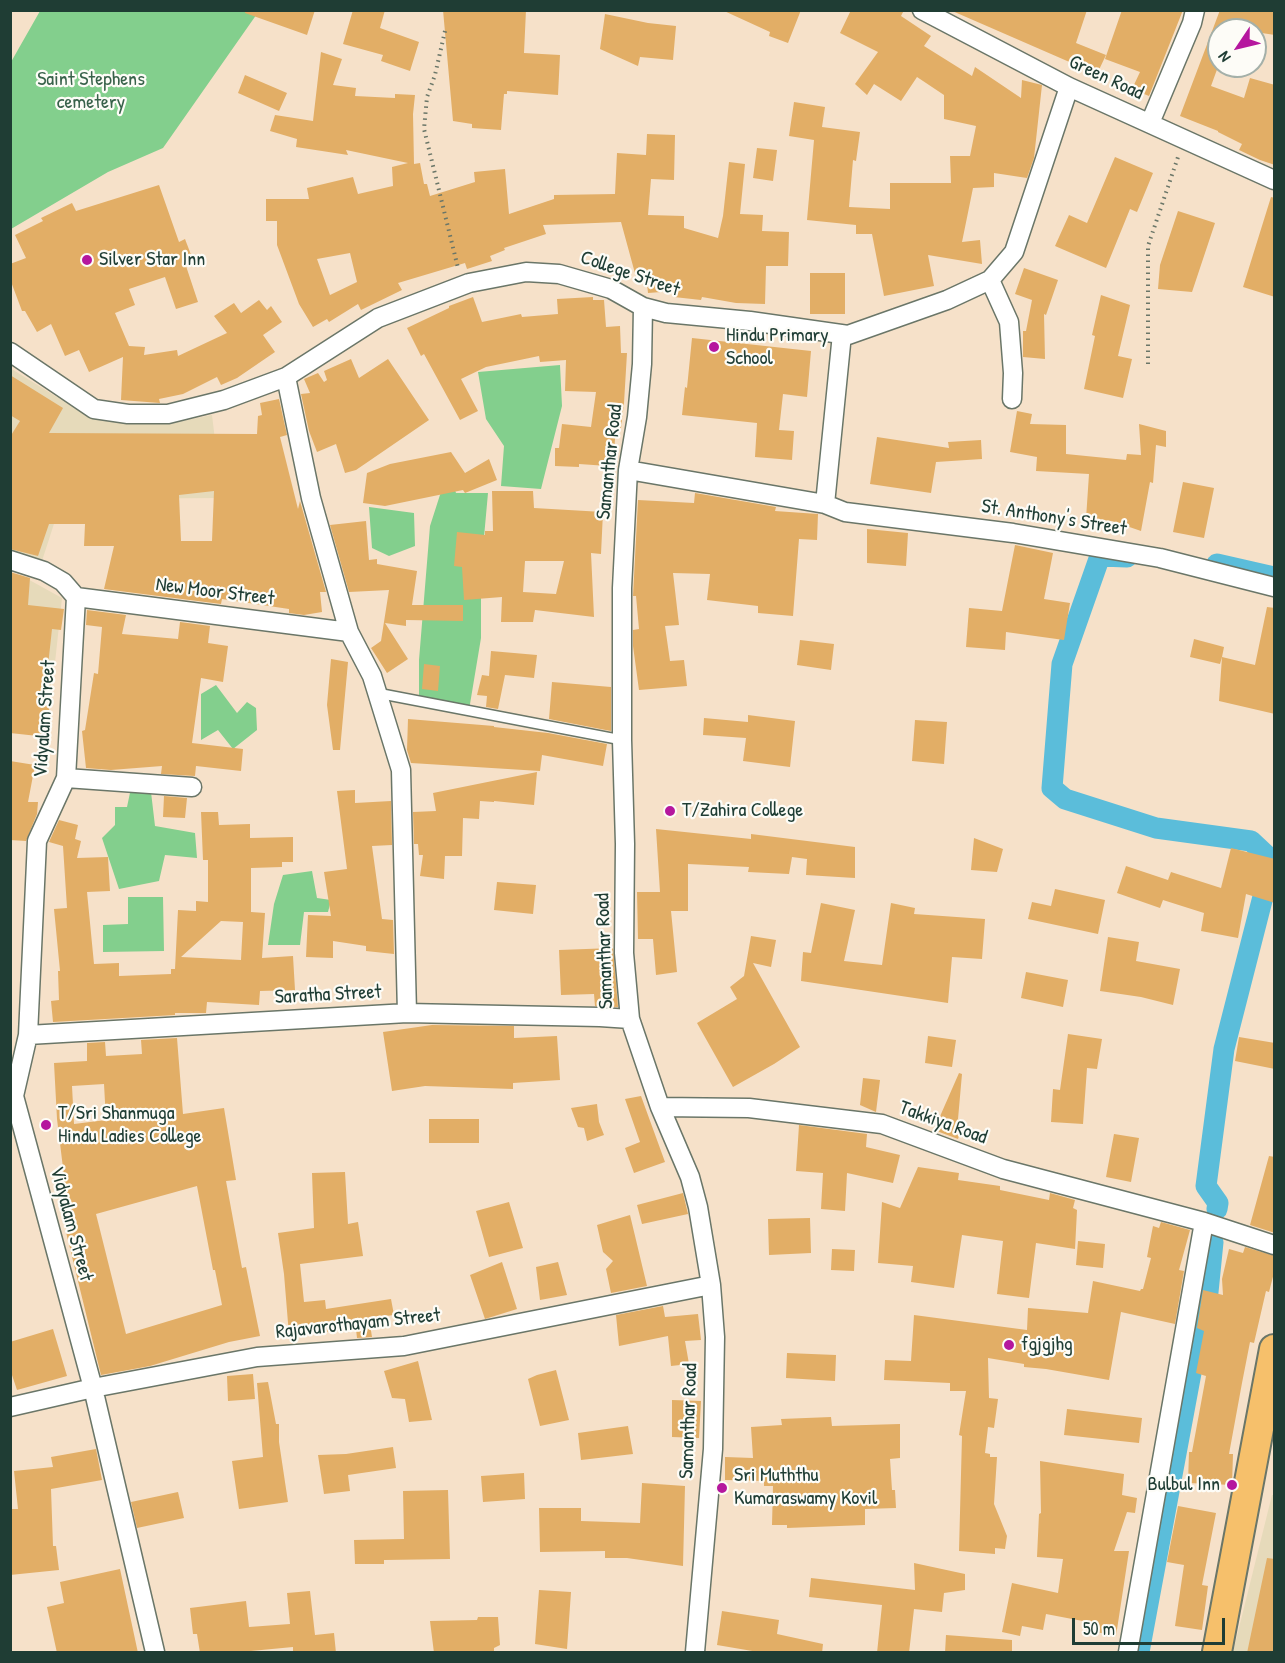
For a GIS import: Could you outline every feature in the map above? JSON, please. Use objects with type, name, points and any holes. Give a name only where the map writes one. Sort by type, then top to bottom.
[{"type":"main road","points":[[1217,1653],[1275,1349]]},
{"type":"street","name":"Green Road","points":[[922,10],[1070,87],[1275,180]]},
{"type":"street","points":[[1149,123],[1192,23],[1195,10]]},
{"type":"street","name":"College Street","points":[[10,352],[94,409],[128,414],[168,414],[224,400],[286,376],[378,318],[462,286],[491,277],[526,272],[559,274],[610,289],[643,306],[666,313],[750,321],[848,335],[938,303],[990,280],[1014,252],[1070,87]]},
{"type":"street","points":[[990,280],[1009,322],[1013,373],[1012,399]]},
{"type":"street","name":"Samanthar Road","points":[[643,306],[642,364],[637,417],[628,470],[622,588],[622,740],[626,844],[624,953],[630,1019],[660,1107],[690,1177],[698,1207],[711,1285],[715,1337],[713,1449],[695,1653]]},
{"type":"street","points":[[825,504],[842,334]]},
{"type":"street","points":[[286,376],[311,498],[349,632],[372,676],[401,770],[407,1013]]},
{"type":"street","name":"St. Anthony's Street","points":[[628,470],[825,504],[845,512],[1013,533],[1160,558],[1275,587]]},
{"type":"street","points":[[10,560],[44,571],[63,582],[76,597]]},
{"type":"street","name":"New Moor Street","points":[[76,597],[349,632]]},
{"type":"street","name":"Vidyalam Street","points":[[76,597],[66,778],[38,841],[28,1035],[14,1096],[19,1153],[93,1388],[155,1653]]},
{"type":"street","points":[[66,778],[192,787]]},
{"type":"street","name":"Saratha Street","points":[[28,1035],[407,1013],[630,1019]]},
{"type":"street","name":"Takkiya Road","points":[[660,1107],[749,1108],[882,1124],[1004,1168],[1204,1222],[1275,1245]]},
{"type":"street","points":[[1128,1653],[1204,1222]]},
{"type":"street","name":"Rajavarothayam Street","points":[[10,1407],[93,1388],[257,1357],[404,1346],[711,1285]]},
{"type":"lane","points":[[377,692],[622,740]]},
{"type":"path","points":[[445,32],[435,75],[427,97],[424,129],[462,286]]},
{"type":"path","points":[[1148,364],[1148,246],[1184,139]]},
{"type":"shaded area","points":[[10,368],[89,417],[172,423],[212,415],[222,498],[62,499],[41,564],[11,555]]},
{"type":"shaded area","points":[[24,577],[62,598],[53,681],[11,676]]},
{"type":"shaded area","points":[[1272,1495],[1274,1495],[1274,1652],[1233,1652]]},
{"type":"green space","name":"Saint Stephens cemetery","points":[[40,11],[259,11],[163,148],[108,172],[11,229],[11,62]]},
{"type":"green space","points":[[560,365],[562,406],[541,489],[501,486],[504,446],[486,419],[478,372]]},
{"type":"green space","points":[[448,470],[456,493],[488,493],[481,570],[481,638],[469,710],[419,701],[419,660],[430,526]]},
{"type":"green space","points":[[369,507],[414,513],[415,546],[389,556],[372,548]]},
{"type":"green space","points":[[216,685],[237,713],[247,702],[256,708],[257,730],[233,749],[218,730],[201,740],[201,694]]},
{"type":"green space","points":[[131,788],[151,792],[155,826],[195,833],[197,858],[165,855],[159,881],[119,889],[102,838],[115,825],[115,807],[127,807]]},
{"type":"green space","points":[[312,871],[317,898],[331,900],[328,912],[304,912],[300,945],[268,945],[274,904],[283,875]]},
{"type":"green space","points":[[128,897],[163,897],[164,951],[103,952],[103,925],[128,924]]},
{"type":"building","points":[[245,10],[315,10],[307,35],[245,13]]},
{"type":"building","points":[[353,10],[385,10],[380,28],[419,42],[410,71],[381,61],[383,55],[343,44]]},
{"type":"building","points":[[443,10],[526,10],[524,53],[560,55],[558,95],[507,91],[507,94],[504,94],[501,130],[472,128],[472,124],[453,121]]},
{"type":"building","points":[[722,10],[801,10],[788,43],[769,36],[770,32]]},
{"type":"building","points":[[851,10],[904,10],[901,16],[931,36],[924,46],[972,76],[975,67],[1021,98],[1022,80],[1042,85],[1034,158],[1027,178],[994,173],[994,187],[973,188],[962,242],[980,240],[982,264],[928,255],[934,286],[884,296],[872,234],[856,234],[856,225],[807,220],[814,140],[789,136],[794,102],[825,107],[822,127],[860,132],[856,161],[853,160],[849,207],[890,209],[890,183],[951,183],[950,156],[970,156],[976,126],[944,119],[944,95],[917,77],[901,101],[874,84],[867,95],[855,84],[878,52],[840,33]]},
{"type":"building","points":[[950,10],[1087,10],[1076,43],[1106,55],[1097,74]]},
{"type":"building","points":[[1122,10],[1183,10],[1149,96],[1132,89],[1140,72],[1105,59]]},
{"type":"building","points":[[1220,10],[1275,10],[1275,35],[1267,34],[1267,18],[1217,18]]},
{"type":"building","points":[[605,14],[676,26],[673,60],[640,57],[638,66],[600,49]]},
{"type":"building","points":[[1207,44],[1207,78],[1214,78],[1211,86],[1244,98],[1250,78],[1275,85],[1275,165],[1239,150],[1242,144],[1218,131],[1180,116]]},
{"type":"building","points":[[321,52],[342,59],[333,85],[356,88],[355,96],[395,98],[395,94],[415,95],[414,164],[420,163],[424,184],[427,184],[430,196],[475,182],[474,172],[505,169],[509,214],[554,199],[554,195],[615,194],[617,153],[646,155],[647,134],[675,135],[674,180],[651,179],[648,215],[684,216],[684,228],[718,238],[729,162],[745,164],[740,214],[763,215],[762,231],[789,232],[788,266],[766,266],[765,304],[736,303],[702,297],[701,300],[674,297],[674,291],[648,293],[646,274],[636,277],[621,222],[543,225],[546,234],[504,248],[505,250],[490,256],[492,261],[467,269],[465,263],[398,283],[402,290],[361,310],[358,304],[329,322],[327,319],[313,327],[299,304],[277,245],[277,221],[266,221],[266,199],[309,199],[307,188],[353,177],[358,194],[393,186],[392,167],[408,163],[346,150],[348,155],[296,147],[297,139],[270,131],[275,115],[313,121]],"holes":[[[350,253],[357,282],[330,295],[317,259]]]},
{"type":"building","points":[[245,75],[287,93],[279,111],[238,93]]},
{"type":"building","points":[[757,148],[777,150],[773,181],[753,178]]},
{"type":"building","points":[[1115,157],[1153,173],[1137,212],[1130,209],[1106,268],[1055,246],[1069,215],[1087,223]]},
{"type":"building","points":[[159,185],[179,242],[185,239],[193,260],[185,263],[198,302],[176,309],[165,277],[129,289],[135,305],[115,313],[129,346],[145,347],[144,355],[177,350],[178,356],[227,333],[214,316],[234,303],[241,313],[259,300],[267,310],[271,306],[282,322],[263,335],[275,352],[237,378],[221,385],[217,377],[183,394],[159,399],[160,403],[121,400],[123,357],[89,372],[79,350],[65,356],[51,324],[37,332],[25,311],[22,311],[10,279],[10,264],[26,258],[15,235],[43,221],[41,218],[72,203],[76,211]]},
{"type":"building","points":[[1271,197],[1275,198],[1275,297],[1243,287]]},
{"type":"building","points":[[1178,211],[1215,223],[1192,292],[1158,289],[1160,265]]},
{"type":"building","points":[[1024,268],[1058,280],[1046,315],[1044,314],[1045,359],[1023,357],[1023,331],[1026,331],[1032,300],[1015,294]]},
{"type":"building","points":[[810,273],[845,273],[845,314],[810,314]]},
{"type":"building","points":[[1101,295],[1130,305],[1118,356],[1132,359],[1123,398],[1084,389]]},
{"type":"building","points":[[473,297],[482,322],[521,314],[522,317],[558,314],[557,299],[593,297],[593,300],[604,300],[606,327],[620,326],[621,353],[627,353],[621,428],[616,428],[614,451],[609,451],[608,466],[579,464],[579,467],[555,466],[555,448],[559,448],[562,424],[591,427],[596,392],[565,391],[566,360],[540,362],[539,356],[486,367],[461,379],[478,411],[460,420],[424,354],[421,356],[407,328],[449,306]]},
{"type":"building","points":[[692,338],[811,351],[807,397],[783,394],[779,430],[794,431],[792,460],[755,457],[757,423],[682,415]]},
{"type":"building","points":[[351,359],[359,378],[388,359],[429,420],[356,470],[345,473],[336,444],[317,452],[309,431],[301,394],[310,393],[304,379],[318,373],[324,382],[327,380],[324,371]]},
{"type":"building","points":[[10,375],[63,408],[49,433],[257,434],[258,416],[262,415],[260,403],[279,399],[287,435],[280,437],[298,509],[300,501],[326,592],[320,592],[322,612],[304,615],[289,613],[289,609],[222,599],[221,604],[104,589],[114,546],[84,546],[85,524],[49,524],[38,556],[10,549],[10,437],[20,421],[10,415]],"holes":[[[214,491],[212,541],[181,541],[179,495]]]},
{"type":"building","points":[[1017,411],[1032,414],[1030,424],[1066,425],[1066,454],[1126,460],[1127,454],[1141,455],[1139,424],[1166,431],[1166,447],[1156,445],[1153,483],[1150,482],[1141,531],[1112,521],[1086,519],[1089,474],[1036,471],[1037,457],[1010,452]]},
{"type":"building","points":[[877,437],[949,448],[948,442],[981,440],[982,459],[936,462],[931,493],[870,484]]},
{"type":"building","points":[[451,452],[465,473],[489,459],[497,480],[465,493],[463,490],[385,506],[363,503],[367,473],[390,464]]},
{"type":"building","points":[[1183,482],[1214,488],[1204,538],[1173,532]]},
{"type":"building","points":[[492,491],[533,491],[534,508],[603,512],[601,554],[591,553],[594,617],[535,610],[533,622],[501,622],[502,597],[464,600],[462,567],[454,566],[457,532],[485,535],[485,531],[493,531]],"holes":[[[525,561],[564,561],[556,594],[523,592]]]},
{"type":"building","points":[[695,493],[776,507],[775,511],[818,514],[817,540],[799,539],[793,616],[758,613],[758,606],[707,600],[710,574],[673,573],[679,625],[665,626],[670,661],[684,660],[687,686],[639,690],[633,646],[633,630],[639,629],[636,596],[633,596],[638,500],[694,503]]},
{"type":"building","points":[[366,521],[369,560],[377,559],[377,564],[417,571],[412,605],[463,605],[463,621],[406,620],[406,626],[385,623],[408,659],[387,673],[371,648],[381,641],[389,590],[349,592],[330,525]]},
{"type":"building","points":[[867,529],[908,533],[906,566],[867,563]]},
{"type":"building","points":[[1015,545],[1053,553],[1044,599],[1070,603],[1064,640],[1006,632],[1005,650],[966,647],[969,608],[1002,611]]},
{"type":"building","points":[[10,572],[30,578],[28,605],[64,609],[61,630],[52,629],[46,684],[51,684],[47,737],[10,733]]},
{"type":"building","points":[[1267,607],[1275,608],[1275,714],[1219,701],[1222,657],[1255,665]]},
{"type":"building","points":[[87,610],[126,615],[122,634],[178,639],[180,622],[210,626],[208,643],[228,646],[223,682],[201,678],[192,743],[243,749],[241,771],[196,766],[195,776],[161,774],[162,766],[111,770],[86,768],[82,731],[85,730],[94,673],[98,674],[102,627],[86,625]]},
{"type":"building","points":[[1194,639],[1224,647],[1220,664],[1190,657]]},
{"type":"building","points":[[800,640],[834,644],[831,670],[797,665]]},
{"type":"building","points":[[491,651],[537,655],[534,678],[505,675],[498,709],[486,707],[487,696],[477,695],[482,675],[489,676]]},
{"type":"building","points":[[331,659],[348,662],[340,750],[333,750],[327,705]]},
{"type":"building","points":[[424,664],[440,666],[438,691],[422,689]]},
{"type":"building","points":[[552,682],[611,687],[611,731],[549,719]]},
{"type":"building","points":[[748,715],[795,721],[790,767],[743,761],[746,738],[703,735],[704,718],[748,722]]},
{"type":"building","points":[[408,719],[494,726],[607,744],[603,766],[542,755],[540,771],[411,763],[407,750]]},
{"type":"building","points":[[915,720],[947,722],[944,764],[912,761]]},
{"type":"building","points":[[10,761],[35,765],[28,802],[38,802],[37,814],[26,841],[10,840]]},
{"type":"building","points":[[537,772],[534,805],[480,801],[479,819],[463,818],[462,856],[445,856],[444,879],[420,876],[423,855],[419,855],[418,844],[414,844],[413,812],[436,811],[433,793]]},
{"type":"building","points":[[355,790],[355,803],[391,801],[392,845],[372,846],[382,919],[393,920],[394,954],[366,951],[366,946],[333,941],[333,958],[306,957],[308,915],[331,916],[324,872],[347,869],[337,791]]},
{"type":"building","points":[[164,796],[187,798],[185,818],[163,817]]},
{"type":"building","points":[[201,812],[218,812],[219,825],[250,824],[250,838],[293,837],[293,862],[282,862],[282,867],[251,868],[251,912],[265,913],[262,958],[293,956],[295,990],[260,991],[259,1005],[207,1002],[206,1013],[175,1013],[175,1015],[53,1022],[51,1001],[59,1000],[58,971],[60,971],[54,909],[67,908],[63,846],[49,842],[59,820],[78,825],[75,839],[81,841],[77,858],[108,857],[110,891],[87,892],[94,964],[119,963],[119,976],[171,974],[171,969],[175,969],[178,910],[196,911],[196,901],[208,902],[208,860],[203,860]],"holes":[[[221,921],[243,922],[241,960],[181,957]]]},
{"type":"building","points":[[656,829],[751,839],[751,834],[855,847],[855,878],[806,875],[807,859],[792,857],[789,874],[748,872],[749,867],[688,864],[688,911],[671,911],[677,972],[656,975],[653,939],[638,939],[637,892],[660,892]]},
{"type":"building","points":[[974,838],[1003,849],[997,872],[971,870]]},
{"type":"building","points":[[1231,848],[1275,859],[1275,903],[1246,894],[1238,938],[1201,931],[1204,913],[1163,900],[1160,908],[1117,893],[1126,866],[1168,880],[1171,872],[1221,888]]},
{"type":"building","points":[[497,882],[536,885],[533,914],[494,910]]},
{"type":"building","points":[[1055,889],[1105,900],[1098,934],[1028,919],[1032,902],[1051,906]]},
{"type":"building","points":[[821,903],[855,910],[844,961],[882,965],[891,903],[915,908],[914,914],[985,919],[982,959],[952,957],[948,1003],[801,981],[803,952],[811,953]]},
{"type":"building","points":[[751,936],[776,940],[771,967],[753,963],[800,1047],[733,1087],[697,1023],[737,999],[730,987],[744,976]]},
{"type":"building","points":[[1108,937],[1139,942],[1136,961],[1180,969],[1173,1005],[1141,997],[1100,991]]},
{"type":"building","points":[[613,948],[618,1007],[595,1006],[594,994],[561,995],[559,950]]},
{"type":"building","points":[[1026,972],[1068,980],[1063,1007],[1021,998]]},
{"type":"building","points":[[432,1025],[514,1026],[514,1038],[557,1036],[560,1080],[513,1083],[513,1089],[425,1086],[392,1091],[383,1032]]},
{"type":"building","points":[[1068,1034],[1102,1039],[1097,1069],[1087,1068],[1083,1124],[1051,1122],[1053,1089],[1060,1090]]},
{"type":"building","points":[[928,1036],[956,1040],[952,1067],[925,1063]]},
{"type":"building","points":[[1239,1037],[1275,1043],[1275,1069],[1235,1061]]},
{"type":"building","points":[[177,1038],[183,1114],[224,1108],[236,1180],[226,1181],[242,1268],[246,1267],[260,1336],[229,1342],[150,1366],[101,1375],[53,1179],[64,1176],[57,1119],[54,1063],[87,1061],[87,1043],[105,1042],[106,1056],[142,1054],[141,1040]],"holes":[[[104,1084],[106,1120],[74,1124],[72,1086]],[[197,1186],[222,1305],[126,1334],[96,1214]]]},
{"type":"building","points":[[959,1073],[962,1074],[958,1119],[964,1121],[958,1139],[934,1130]]},
{"type":"building","points":[[863,1078],[880,1080],[876,1112],[860,1105]]},
{"type":"building","points":[[641,1096],[665,1162],[634,1173],[625,1148],[640,1142],[625,1099]]},
{"type":"building","points":[[597,1104],[599,1122],[604,1135],[587,1141],[584,1128],[578,1127],[571,1108]]},
{"type":"building","points":[[429,1119],[479,1119],[479,1143],[429,1143]]},
{"type":"building","points":[[799,1125],[867,1134],[866,1147],[900,1155],[893,1183],[847,1173],[845,1211],[821,1209],[823,1173],[796,1171]]},
{"type":"building","points":[[1114,1134],[1139,1138],[1131,1182],[1106,1177]]},
{"type":"building","points":[[1269,1156],[1275,1157],[1275,1233],[1250,1225]]},
{"type":"building","points":[[918,1167],[959,1173],[958,1180],[1000,1186],[1000,1190],[1049,1200],[1050,1193],[1075,1200],[1073,1208],[1077,1210],[1075,1249],[1036,1243],[1029,1298],[997,1294],[1003,1241],[962,1235],[954,1288],[911,1282],[913,1266],[878,1263],[882,1202],[900,1208]]},
{"type":"building","points":[[345,1172],[348,1224],[358,1222],[363,1256],[300,1264],[304,1302],[325,1300],[326,1309],[391,1299],[394,1315],[369,1318],[372,1337],[357,1338],[356,1329],[289,1335],[278,1233],[314,1228],[312,1173]]},
{"type":"building","points":[[683,1193],[688,1214],[642,1224],[637,1205]]},
{"type":"building","points":[[509,1202],[523,1248],[489,1257],[476,1211]]},
{"type":"building","points":[[630,1215],[647,1286],[611,1293],[606,1269],[613,1261],[603,1252],[597,1225]]},
{"type":"building","points":[[810,1218],[811,1253],[769,1255],[768,1219]]},
{"type":"building","points":[[1161,1222],[1190,1230],[1179,1270],[1184,1271],[1175,1324],[1121,1312],[1109,1380],[1024,1367],[1024,1364],[988,1358],[989,1398],[998,1399],[994,1428],[988,1427],[985,1453],[990,1454],[990,1457],[997,1457],[994,1504],[1007,1536],[1005,1549],[995,1548],[995,1554],[959,1551],[962,1436],[959,1435],[966,1391],[950,1391],[950,1383],[884,1380],[885,1360],[911,1361],[914,1315],[1027,1330],[1028,1308],[1088,1313],[1093,1281],[1140,1291],[1143,1289],[1151,1258],[1147,1257],[1153,1226],[1159,1228]]},
{"type":"building","points":[[1078,1241],[1105,1244],[1103,1268],[1076,1265]]},
{"type":"building","points":[[1245,1247],[1275,1256],[1275,1269],[1269,1292],[1266,1291],[1254,1343],[1250,1342],[1229,1454],[1233,1454],[1232,1485],[1188,1483],[1189,1452],[1192,1452],[1206,1376],[1196,1373],[1204,1331],[1197,1328],[1203,1290],[1223,1295],[1222,1279],[1229,1249],[1243,1253]]},
{"type":"building","points":[[832,1249],[855,1250],[854,1271],[831,1270]]},
{"type":"building","points":[[502,1262],[517,1309],[485,1319],[470,1275]]},
{"type":"building","points":[[558,1262],[567,1295],[540,1300],[536,1267]]},
{"type":"building","points":[[663,1306],[665,1317],[698,1314],[701,1340],[685,1341],[689,1364],[671,1366],[668,1336],[619,1346],[616,1315]]},
{"type":"building","points":[[53,1329],[67,1376],[17,1390],[10,1369],[10,1342]]},
{"type":"building","points":[[787,1353],[836,1355],[835,1381],[786,1378]]},
{"type":"building","points":[[418,1361],[432,1420],[409,1422],[405,1399],[392,1398],[384,1371]]},
{"type":"building","points":[[556,1370],[569,1420],[540,1426],[528,1379]]},
{"type":"building","points":[[253,1374],[255,1399],[228,1401],[227,1376]]},
{"type":"building","points":[[268,1382],[276,1424],[279,1424],[279,1442],[288,1502],[239,1509],[232,1461],[263,1457],[257,1383]]},
{"type":"building","points":[[672,1400],[701,1401],[699,1438],[672,1437]]},
{"type":"building","points":[[1067,1409],[1142,1418],[1139,1443],[1064,1435]]},
{"type":"building","points":[[831,1417],[832,1426],[900,1424],[900,1458],[890,1459],[896,1508],[865,1509],[865,1525],[787,1528],[787,1525],[772,1525],[773,1486],[764,1486],[764,1481],[725,1480],[725,1457],[753,1458],[751,1427],[782,1425],[781,1419]]},
{"type":"building","points":[[628,1426],[633,1454],[581,1460],[578,1433]]},
{"type":"building","points":[[393,1447],[396,1468],[348,1475],[350,1491],[324,1494],[318,1455],[346,1454]]},
{"type":"building","points":[[96,1449],[102,1480],[51,1489],[53,1546],[56,1546],[59,1570],[10,1575],[10,1509],[18,1509],[14,1471],[53,1467],[51,1457]]},
{"type":"building","points":[[1040,1461],[1124,1474],[1122,1495],[1137,1498],[1135,1513],[1127,1512],[1114,1551],[1129,1551],[1116,1636],[1086,1630],[1088,1622],[1046,1614],[1043,1630],[1022,1626],[1020,1636],[1002,1632],[1012,1583],[1058,1593],[1063,1559],[1037,1557],[1039,1514],[1041,1513]]},
{"type":"building","points":[[524,1473],[525,1499],[483,1502],[481,1476]]},
{"type":"building","points":[[642,1483],[685,1486],[683,1566],[627,1558],[605,1558],[605,1551],[540,1552],[539,1508],[581,1508],[581,1521],[640,1523]]},
{"type":"building","points":[[448,1490],[450,1559],[384,1560],[384,1564],[355,1564],[354,1540],[404,1539],[403,1491]]},
{"type":"building","points":[[178,1492],[184,1518],[137,1528],[131,1502]]},
{"type":"building","points":[[1178,1506],[1216,1513],[1202,1585],[1208,1586],[1202,1630],[1175,1626],[1184,1565],[1167,1562]]},
{"type":"building","points":[[1267,1558],[1275,1559],[1275,1653],[1247,1653]]},
{"type":"building","points":[[914,1563],[965,1574],[965,1590],[944,1593],[942,1612],[914,1609],[909,1653],[877,1653],[882,1605],[809,1597],[811,1578],[915,1590]]},
{"type":"building","points":[[120,1569],[138,1653],[57,1653],[47,1607],[64,1603],[60,1582]]},
{"type":"building","points":[[539,1590],[571,1592],[567,1649],[535,1644]]},
{"type":"building","points":[[310,1591],[315,1635],[334,1633],[336,1653],[293,1653],[293,1647],[230,1653],[200,1653],[197,1634],[193,1634],[190,1608],[246,1601],[249,1627],[290,1624],[287,1593]]},
{"type":"building","points":[[722,1611],[779,1620],[777,1634],[823,1644],[822,1653],[764,1653],[717,1645]]},
{"type":"building","points":[[478,1617],[498,1617],[500,1645],[494,1648],[494,1653],[434,1653],[430,1621],[477,1620]]},
{"type":"building","points":[[946,1635],[1012,1640],[1012,1653],[945,1653]]},
{"type":"waterway","points":[[1127,557],[1100,556],[1062,664],[1052,788],[1065,799],[1156,828],[1251,841],[1267,856],[1268,877],[1224,1049],[1206,1186],[1218,1203],[1217,1209]]},
{"type":"waterway","points":[[1217,564],[1274,577]]},
{"type":"waterway","points":[[1139,1652],[1208,1292],[1213,1242]]},
{"type":"place","name":"Silver Star Inn","points":[[87,260]]},
{"type":"place","name":"Hindu Primary School","points":[[714,347]]},
{"type":"place","name":"T/Zahira College","points":[[670,811]]},
{"type":"place","name":"T/Sri Shanmuga Hindu Ladies College","points":[[46,1125]]},
{"type":"place","name":"fgjgjhg","points":[[1009,1345]]},
{"type":"place","name":"Bulbul Inn","points":[[1232,1485]]},
{"type":"place","name":"Sri Muththu Kumaraswamy Kovil","points":[[722,1488]]}]
